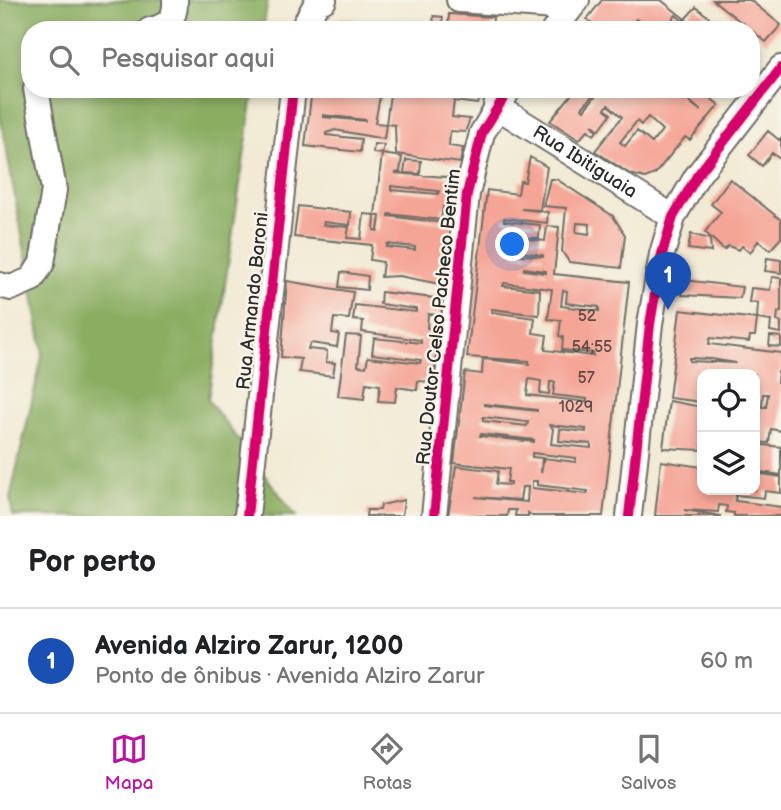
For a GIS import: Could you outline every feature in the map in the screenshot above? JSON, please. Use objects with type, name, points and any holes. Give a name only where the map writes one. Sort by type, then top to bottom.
[{"type":"street","points":[[170,21],[175,0]]},
{"type":"street","points":[[307,21],[316,4],[324,0]]},
{"type":"street","points":[[459,0],[573,4]]},
{"type":"street","points":[[561,21],[573,4]]},
{"type":"street","points":[[760,95],[781,68]]},
{"type":"street","points":[[0,285],[11,288],[32,279],[42,263],[54,190],[38,98]]},
{"type":"street","name":"Rua Armando Baroni","points":[[247,516],[292,98]]},
{"type":"street","name":"Rua Ibitiguaia","points":[[503,98],[673,217]]},
{"type":"street","name":"Rua Doutor Celso Pacheco Bentim","points":[[434,516],[467,194],[482,133],[503,98]]},
{"type":"street","points":[[629,516],[650,324],[662,254],[673,217],[698,176],[758,98]]},
{"type":"green space","points":[[0,0],[268,0],[264,21],[21,21],[21,98],[253,98],[208,400],[296,516],[13,516],[10,498],[43,352],[0,114]]},
{"type":"building","points":[[602,0],[661,0],[685,19],[683,21],[676,15],[671,21],[587,19]]},
{"type":"building","points":[[713,0],[750,0],[781,25],[766,42],[760,37],[760,21],[740,21]]},
{"type":"building","points":[[696,7],[714,21],[688,21],[685,19]]},
{"type":"building","points":[[449,14],[493,17],[493,21],[449,21]]},
{"type":"building","points":[[434,16],[443,17],[442,21],[433,21]]},
{"type":"building","points":[[311,98],[380,98],[375,123],[386,124],[384,139],[335,130],[326,133],[361,139],[360,152],[305,146]],"holes":[[[323,115],[365,120],[323,117]]]},
{"type":"building","points":[[389,98],[481,98],[477,104],[454,101],[452,117],[470,119],[465,132],[450,131],[449,146],[463,148],[460,163],[396,154],[395,125],[386,124]]},
{"type":"building","points":[[569,98],[590,98],[582,108],[584,110],[594,98],[684,98],[701,111],[686,98],[710,98],[719,105],[690,140],[685,137],[655,174],[645,178],[630,174],[595,151],[622,117],[608,105],[605,109],[611,114],[599,130],[592,124],[597,131],[594,135],[588,130],[579,140],[550,121]],"holes":[[[648,117],[662,130],[652,143],[637,131],[625,146],[620,142],[637,121],[641,125]]]},
{"type":"building","points":[[768,131],[779,140],[781,138],[781,160],[772,153],[762,166],[749,155]]},
{"type":"building","points":[[374,144],[384,145],[382,154],[373,153]]},
{"type":"building","points":[[382,154],[402,157],[400,172],[395,173],[458,178],[454,209],[443,207],[441,220],[389,214],[453,224],[445,285],[399,276],[381,277],[383,262],[370,260],[372,245],[294,237],[298,206],[351,212],[350,225],[324,222],[323,225],[349,227],[347,238],[361,239],[364,214],[375,215]],"holes":[[[391,186],[439,191],[438,194],[391,190]],[[375,215],[380,216],[378,231],[374,230]],[[387,244],[415,247],[415,250],[387,247]]]},
{"type":"building","points":[[530,157],[547,167],[540,210],[521,209],[548,212],[547,223],[504,218],[504,221],[540,225],[539,238],[508,237],[545,241],[547,226],[559,227],[554,274],[629,282],[603,516],[532,516],[528,513],[528,516],[515,516],[516,510],[508,510],[507,516],[448,516],[456,466],[498,471],[496,484],[511,485],[511,482],[507,482],[509,469],[454,463],[465,372],[482,374],[483,359],[529,364],[529,361],[467,357],[487,190],[518,194],[520,181],[525,182]],"holes":[[[514,251],[543,255],[514,254]],[[524,268],[546,271],[546,273]],[[504,283],[552,289],[548,319],[561,320],[559,336],[563,337],[562,350],[593,353],[593,356],[545,350],[547,335],[533,333],[535,318],[491,312],[491,309],[539,315],[540,290],[503,286]],[[563,290],[567,291],[566,303],[599,307],[599,311],[561,306]],[[529,379],[541,381],[540,393],[549,394],[550,382],[555,382],[553,395],[587,399],[587,402],[527,395]],[[484,404],[537,410],[537,411]],[[483,417],[528,422],[527,426],[483,421]],[[550,425],[586,429],[586,432],[560,429],[559,441],[591,444],[591,448],[551,444],[553,429]],[[481,434],[534,442],[480,436]],[[532,453],[576,458],[576,462],[544,458],[541,473],[542,458],[532,457]],[[532,481],[537,481],[537,485],[588,491],[587,494],[532,488]],[[522,487],[528,487],[527,502],[475,497],[520,500]]]},
{"type":"building","points":[[406,160],[421,161],[420,174],[404,173]]},
{"type":"building","points":[[550,179],[556,179],[613,216],[625,235],[621,268],[569,262],[562,251],[566,208],[543,206]],"holes":[[[577,223],[590,224],[589,234],[576,232]]]},
{"type":"building","points":[[730,179],[781,220],[781,238],[770,250],[758,241],[750,253],[742,246],[739,250],[728,246],[724,250],[705,232],[721,212],[711,204]]},
{"type":"building","points":[[691,234],[710,239],[711,252],[688,249]]},
{"type":"building","points":[[767,258],[781,260],[781,273],[765,271]]},
{"type":"building","points":[[341,272],[368,276],[367,290],[339,287]]},
{"type":"building","points":[[772,277],[781,278],[781,312],[778,312],[777,321],[781,322],[781,333],[770,331],[771,321],[757,319],[758,303],[749,302],[751,288],[770,290]]},
{"type":"building","points":[[684,280],[742,287],[740,298],[682,295]]},
{"type":"building","points":[[287,281],[353,292],[349,319],[334,318],[332,333],[339,334],[337,347],[311,343],[308,349],[327,351],[326,362],[335,363],[333,376],[299,372],[301,359],[281,357]]},
{"type":"building","points":[[381,292],[443,299],[441,315],[428,314],[427,328],[439,330],[433,382],[418,381],[417,390],[397,387],[395,402],[378,401],[380,385],[366,383],[364,399],[338,396],[346,335],[361,336],[358,366],[366,367],[368,357],[420,363],[421,360],[372,354],[374,338],[421,343],[421,340],[362,332],[363,321],[353,320],[355,305],[416,312],[416,309],[380,304]]},
{"type":"building","points":[[680,310],[757,319],[755,336],[750,336],[749,342],[710,338],[709,344],[781,353],[781,372],[778,372],[777,382],[781,383],[781,431],[771,429],[769,443],[760,442],[760,369],[697,369],[697,401],[669,398]],"holes":[[[689,358],[736,363],[689,361]],[[763,394],[768,394],[766,407],[762,407]]]},
{"type":"building","points":[[770,336],[781,337],[781,347],[769,346]]},
{"type":"building","points":[[669,401],[697,406],[697,450],[663,448]]},
{"type":"building","points":[[760,445],[781,447],[781,475],[760,472]]},
{"type":"building","points":[[661,461],[697,466],[697,495],[736,495],[735,501],[781,507],[781,516],[734,516],[734,513],[726,512],[727,506],[719,505],[718,512],[684,510],[721,516],[655,516]]},
{"type":"building","points":[[760,474],[781,477],[781,493],[765,491],[764,498],[736,495],[760,495]]},
{"type":"building","points":[[404,500],[402,516],[366,516],[367,510],[380,510],[381,505]]},
{"type":"cycle path","points":[[760,95],[781,68]]},
{"type":"cycle path","points":[[247,516],[292,98]]},
{"type":"cycle path","points":[[434,516],[467,194],[482,133],[503,98]]},
{"type":"cycle path","points":[[629,516],[650,324],[662,254],[673,217],[697,176],[758,98]]},
{"type":"place","name":"Avenida Alziro Zarur, 1200","points":[[668,310]]}]
